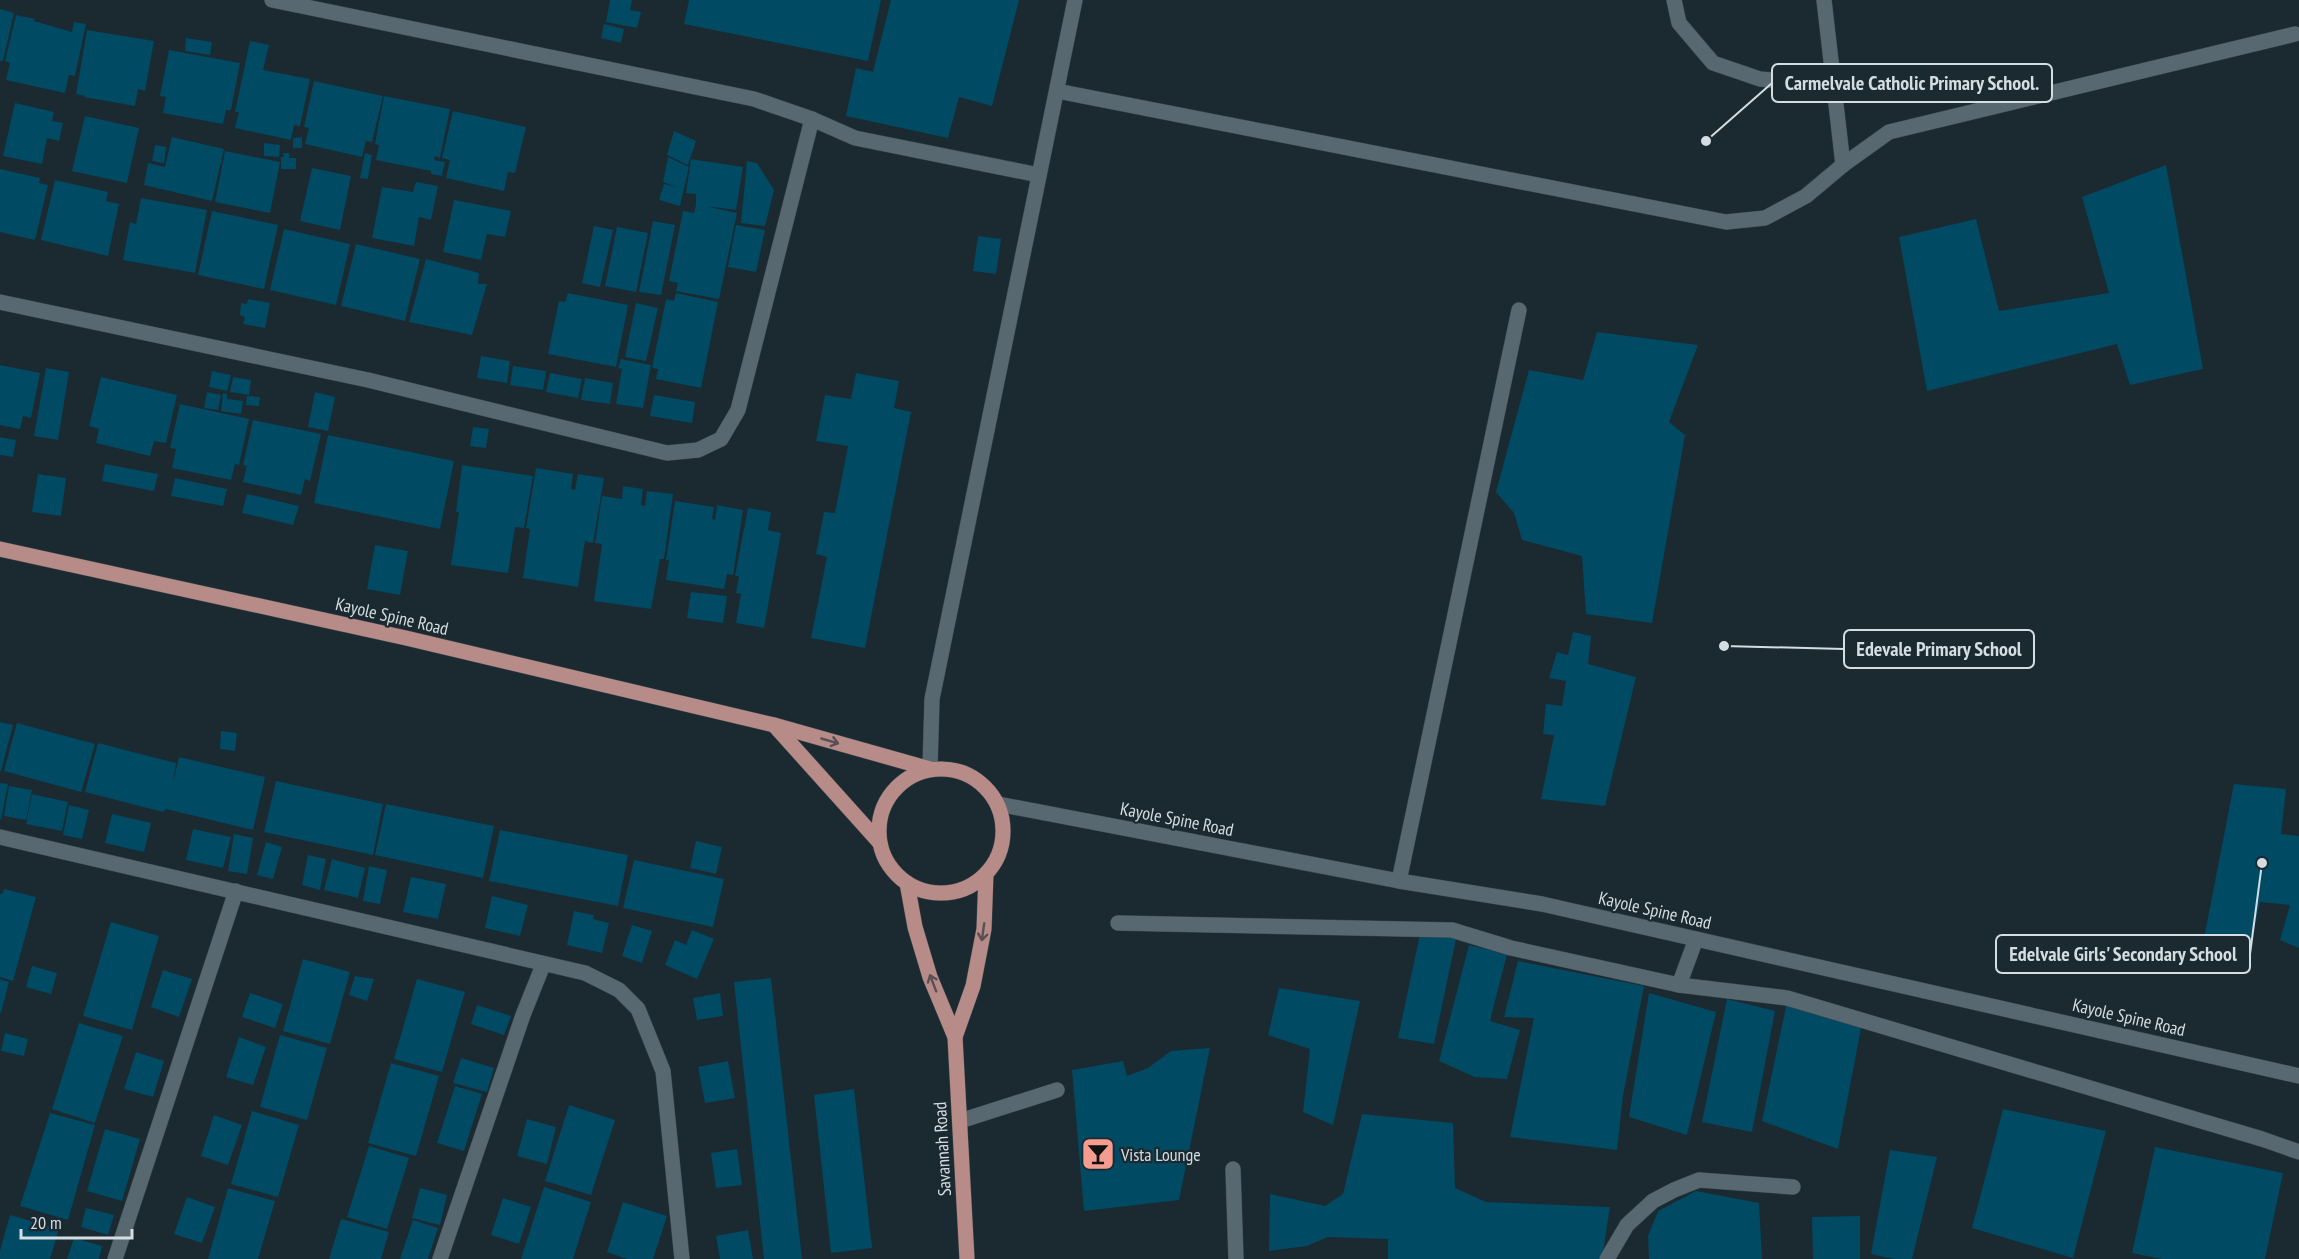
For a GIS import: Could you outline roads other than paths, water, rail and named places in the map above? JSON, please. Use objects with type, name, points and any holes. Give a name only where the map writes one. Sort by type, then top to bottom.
[{"type":"main road","name":"Kayole Spine Road","points":[[0,549],[406,638],[774,724],[930,770]]},
{"type":"main road","points":[[774,724],[880,843],[890,866],[908,884],[931,893],[956,892],[973,885],[987,874],[997,859],[1003,842],[1003,824],[998,804],[986,787],[970,775],[950,769],[930,770],[911,776],[896,788],[885,805],[879,823],[880,843]]},
{"type":"main road","name":"Savannah Road","points":[[955,1037],[973,986],[984,929],[987,874]]},
{"type":"main road","name":"Savannah Road","points":[[908,884],[915,927],[930,977],[955,1037],[967,1259]]},
{"type":"street","points":[[272,0],[754,99],[812,119],[855,138],[1039,174]]},
{"type":"street","points":[[930,770],[932,699],[1075,0]]},
{"type":"street","points":[[1674,0],[1679,23],[1713,63],[1760,79],[1834,86]]},
{"type":"street","points":[[1824,0],[1843,165]]},
{"type":"street","points":[[1057,91],[1726,222],[1765,218],[1806,196],[1843,165],[1889,132],[2295,34]]},
{"type":"street","points":[[0,302],[368,380],[667,453],[698,450],[721,439],[738,410],[812,119]]},
{"type":"street","points":[[1399,881],[1519,310]]},
{"type":"street","name":"Kayole Spine Road","points":[[998,804],[1399,881],[1542,904],[2299,1076]]},
{"type":"street","points":[[0,837],[585,973],[619,990],[638,1009],[663,1071],[682,1259]]},
{"type":"street","points":[[115,1259],[236,891]]},
{"type":"street","points":[[1118,923],[1452,930],[1511,948],[1679,985],[1787,998],[2251,1135],[2299,1152]]},
{"type":"street","points":[[1679,985],[1696,939]]},
{"type":"street","points":[[440,1259],[523,1015],[543,965]]},
{"type":"street","points":[[960,1121],[1057,1090]]},
{"type":"street","points":[[1233,1169],[1236,1259]]},
{"type":"street","points":[[1607,1259],[1627,1225],[1653,1201],[1699,1180],[1793,1187]]},
{"type":"place","name":"Carmelvale Catholic Primary School.","points":[[1706,141]]},
{"type":"place","name":"Edevale Primary School","points":[[1724,646]]},
{"type":"place","name":"Edelvale Girls' Secondary School","points":[[2262,863]]},
{"type":"place","name":"Vista Lounge","points":[[1098,1154]]}]
